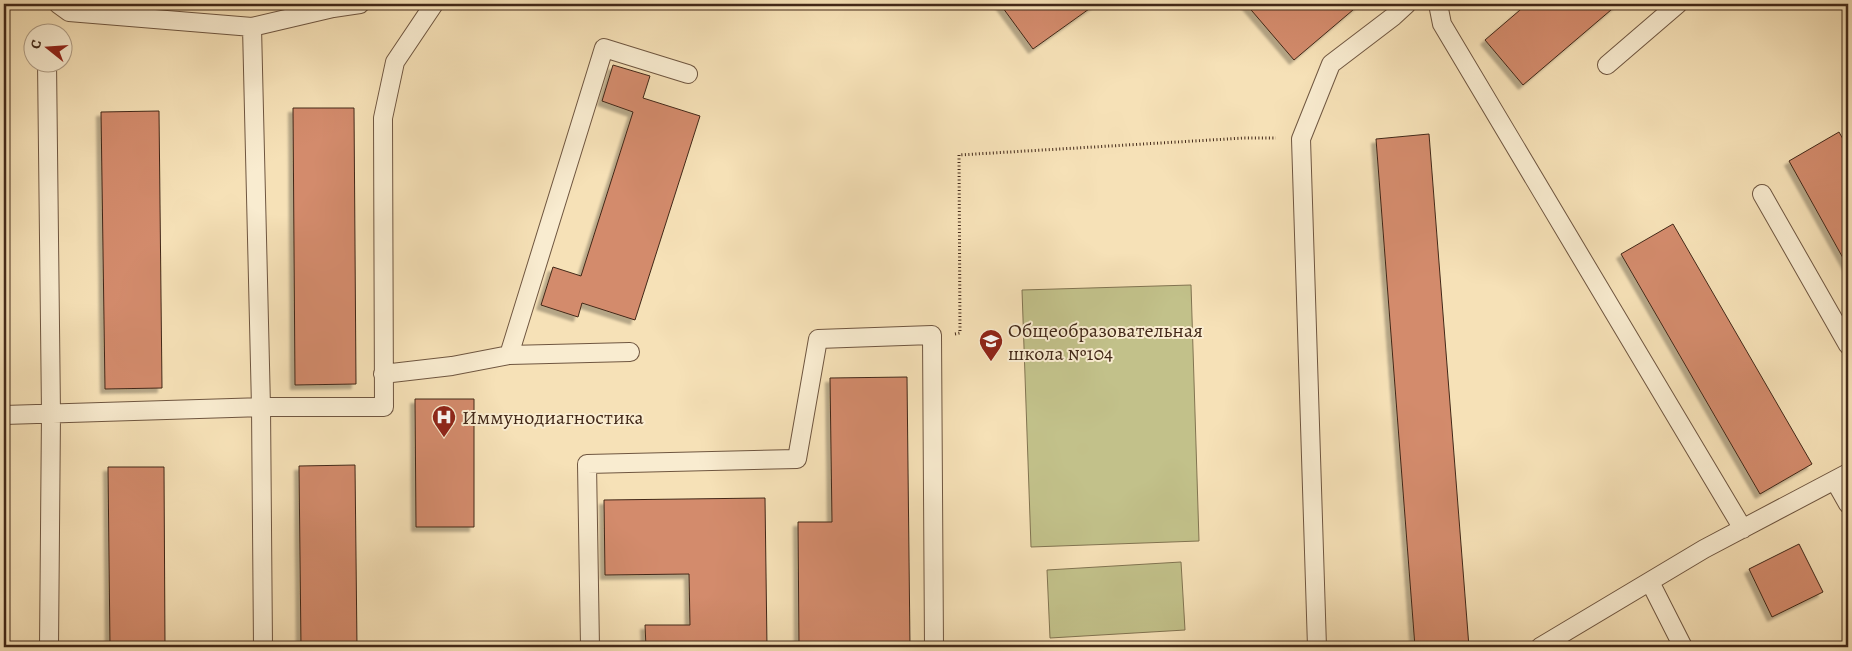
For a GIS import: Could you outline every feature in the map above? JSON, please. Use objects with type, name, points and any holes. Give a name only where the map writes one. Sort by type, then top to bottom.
[{"type":"lane","points":[[58,4],[69,12],[252,27],[333,8],[360,4]]},
{"type":"lane","points":[[4,415],[260,407],[384,407],[383,118],[395,62],[434,4]]},
{"type":"lane","points":[[1317,647],[1301,139],[1331,64],[1407,4]]},
{"type":"lane","points":[[1438,4],[1442,24],[1743,529]]},
{"type":"lane","points":[[1607,64],[1678,4]]},
{"type":"lane","points":[[252,27],[263,647]]},
{"type":"lane","points":[[509,355],[604,48],[688,74]]},
{"type":"lane","points":[[47,72],[51,413],[48,647]]},
{"type":"lane","points":[[1762,194],[1848,345]]},
{"type":"lane","points":[[590,647],[587,464],[797,459],[818,339],[932,335],[934,647]]},
{"type":"lane","points":[[383,374],[452,366],[509,355],[630,352]]},
{"type":"lane","points":[[1540,647],[1704,549],[1842,477],[1848,504]]},
{"type":"lane","points":[[1650,582],[1683,647]]},
{"type":"path","points":[[932,335],[960,333],[959,155],[1244,138],[1301,139]]},
{"type":"shaded area","points":[[1191,285],[1199,541],[1031,547],[1022,290]]},
{"type":"shaded area","points":[[1181,562],[1185,630],[1050,638],[1047,570]]},
{"type":"building","points":[[1000,4],[1096,4],[1033,49]]},
{"type":"building","points":[[1246,4],[1360,4],[1294,60]]},
{"type":"building","points":[[1527,4],[1618,4],[1523,85],[1485,40]]},
{"type":"building","points":[[613,65],[650,76],[643,98],[700,116],[635,320],[582,303],[578,317],[541,305],[553,267],[581,276],[633,112],[602,101]]},
{"type":"building","points":[[293,108],[354,108],[356,384],[295,385]]},
{"type":"building","points":[[159,111],[162,388],[105,389],[101,112]]},
{"type":"building","points":[[1839,132],[1848,148],[1848,267],[1789,161]]},
{"type":"building","points":[[1429,134],[1469,647],[1415,647],[1376,139]]},
{"type":"building","points":[[1673,224],[1812,464],[1760,494],[1621,254]]},
{"type":"building","points":[[907,377],[910,647],[799,647],[798,522],[832,522],[830,378]]},
{"type":"building","points":[[415,399],[474,399],[474,527],[416,527]]},
{"type":"building","points":[[355,465],[357,647],[301,647],[299,466]]},
{"type":"building","points":[[108,467],[164,467],[165,647],[110,647]]},
{"type":"building","points":[[765,498],[767,647],[646,647],[645,625],[690,625],[689,574],[605,575],[604,500]]},
{"type":"building","points":[[1799,544],[1823,592],[1772,617],[1749,569]]},
{"type":"place","name":"Общеобразовательная школа №104","points":[[991,362]]},
{"type":"place","name":"Иммунодиагностика","points":[[444,438]]}]
